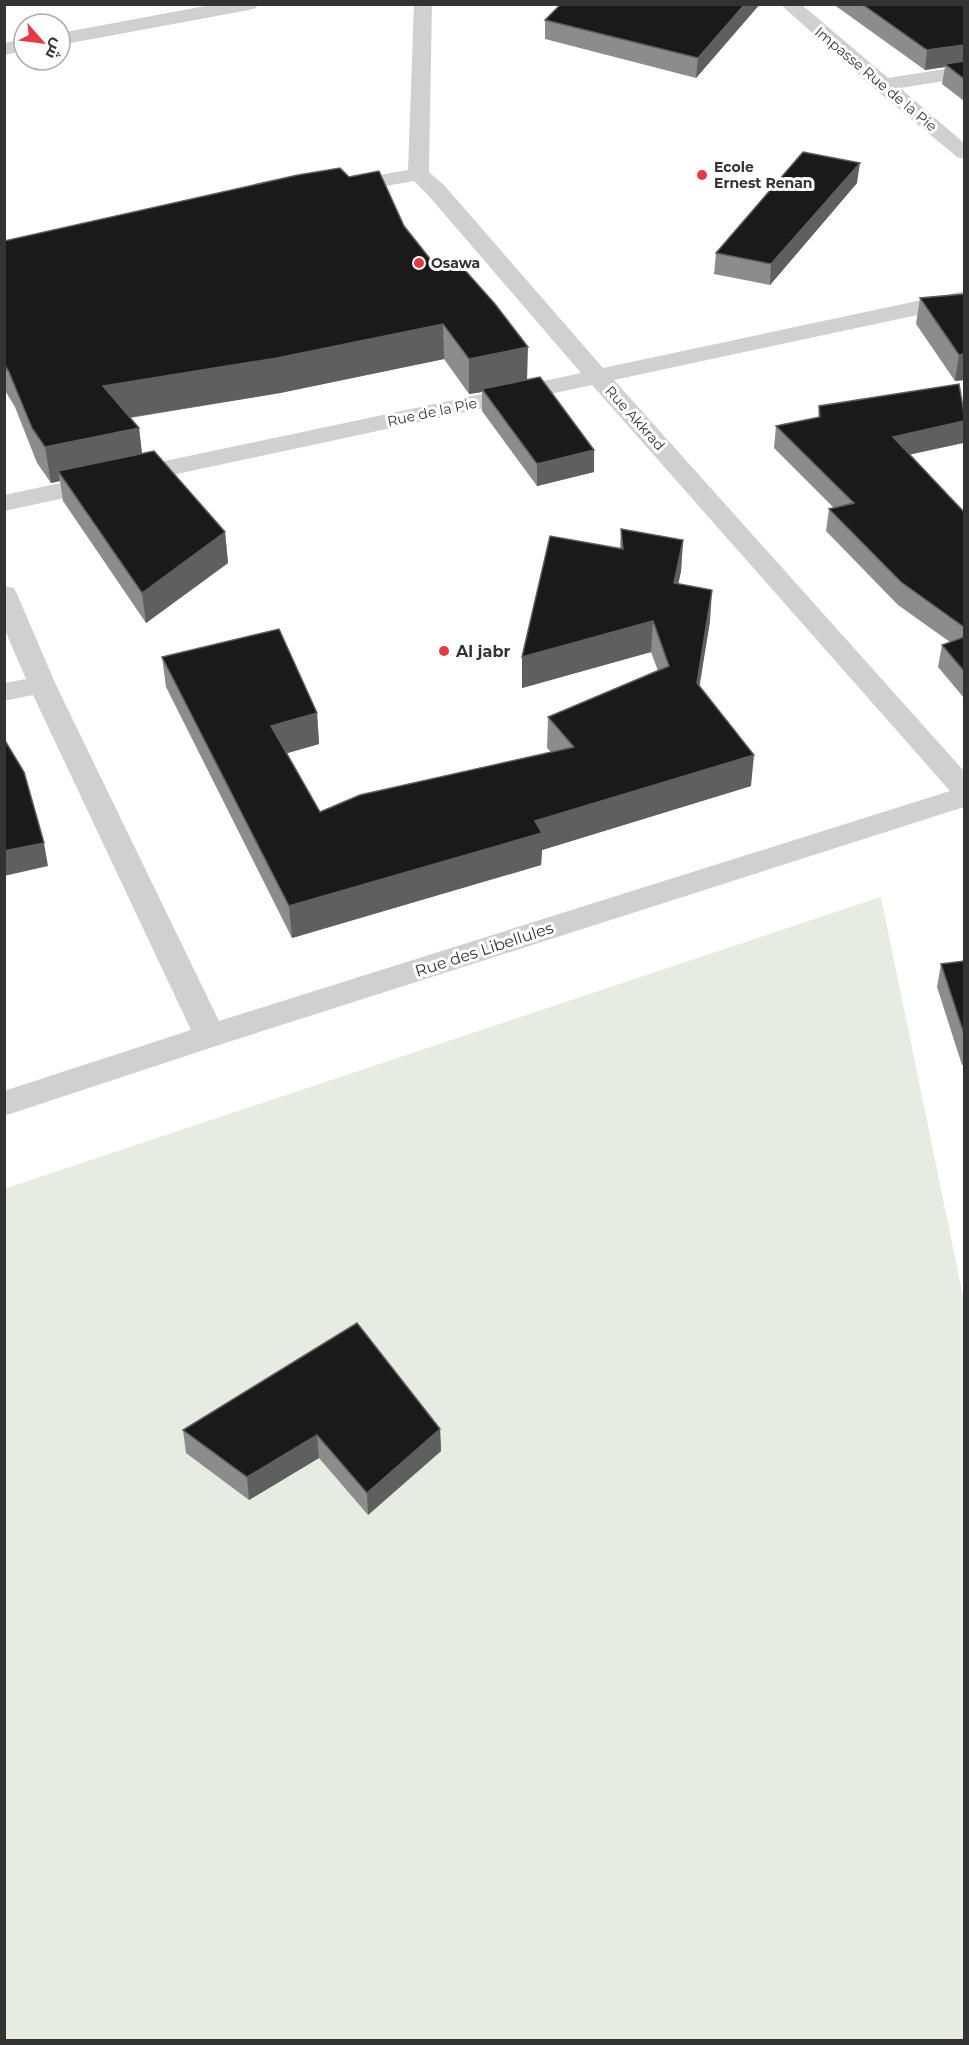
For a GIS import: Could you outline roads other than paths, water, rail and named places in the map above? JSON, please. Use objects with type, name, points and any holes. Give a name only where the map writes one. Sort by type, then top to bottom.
[{"type":"street","points":[[72,37],[249,4]]},
{"type":"street","points":[[315,193],[418,174],[423,4]]},
{"type":"street","name":"Impasse Rue de la Pie","points":[[789,4],[964,153]]},
{"type":"street","points":[[882,85],[964,72]]},
{"type":"street","name":"Rue Akkrad","points":[[418,174],[436,190],[597,376],[964,789]]},
{"type":"street","name":"Rue de la Pie","points":[[4,503],[964,298]]},
{"type":"street","points":[[4,594],[42,684],[210,1036]]},
{"type":"street","points":[[4,692],[42,684]]},
{"type":"street","name":"Rue des Libellules","points":[[4,1104],[210,1036],[964,797]]},
{"type":"place","name":"Ecole Ernest Renan","points":[[702,175]]},
{"type":"place","name":"Osawa","points":[[419,263]]},
{"type":"place","name":"Al jabr","points":[[444,651]]}]
